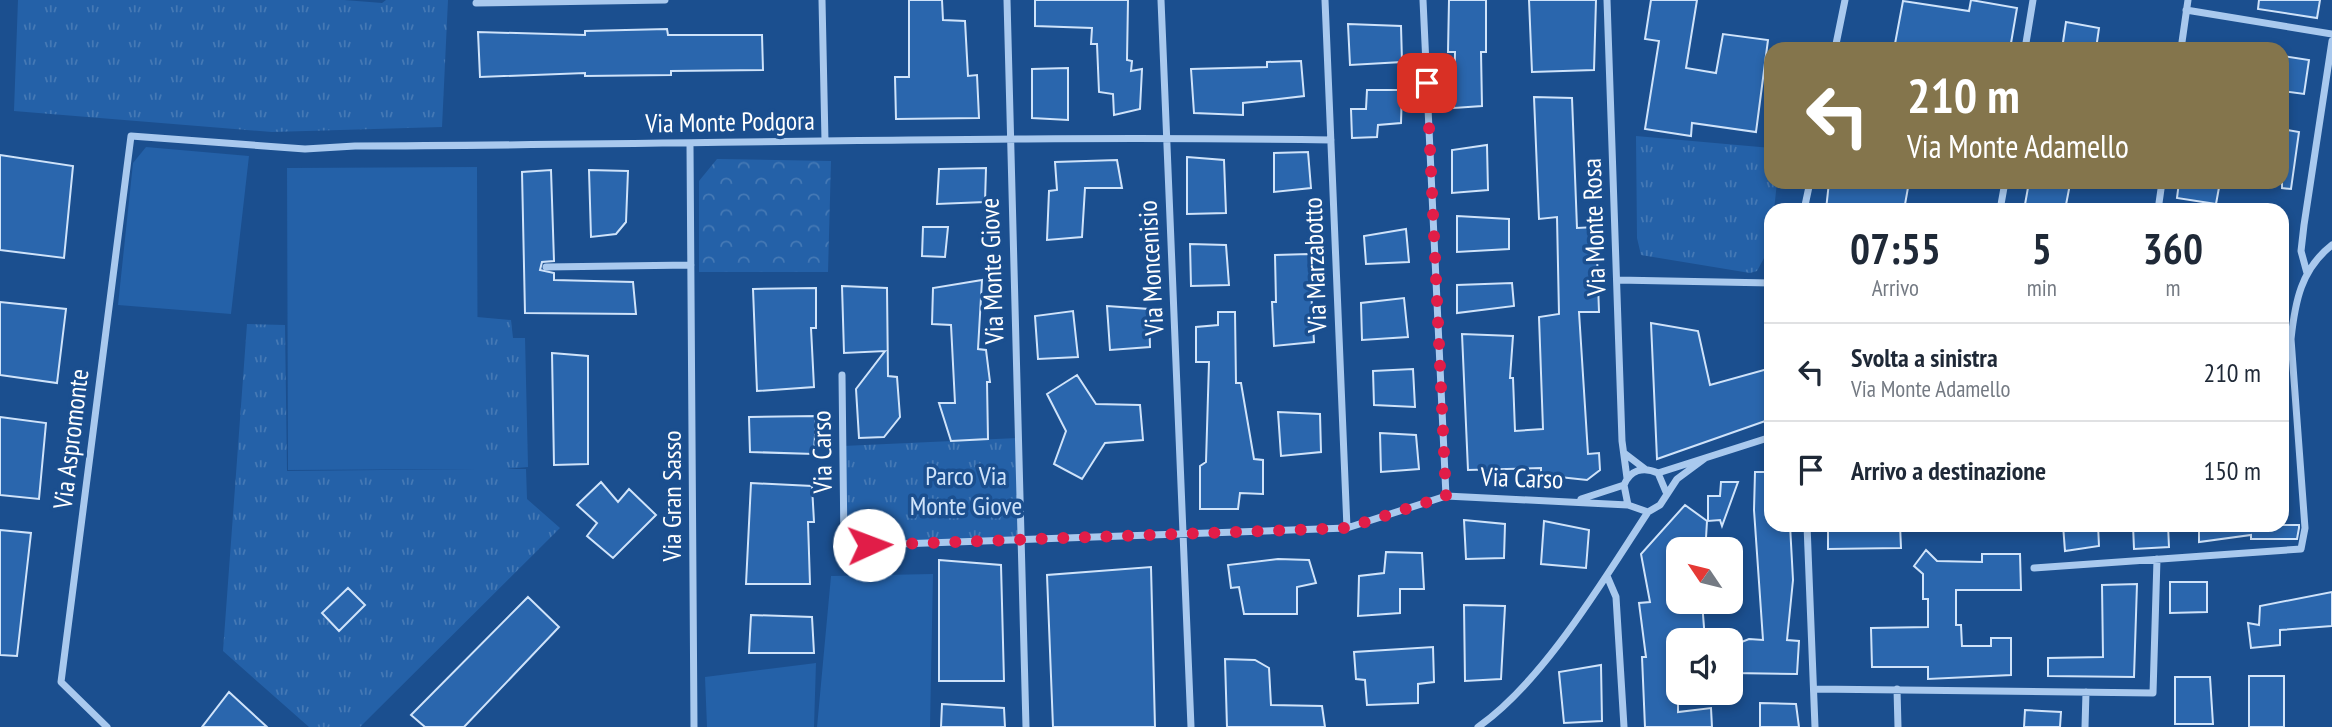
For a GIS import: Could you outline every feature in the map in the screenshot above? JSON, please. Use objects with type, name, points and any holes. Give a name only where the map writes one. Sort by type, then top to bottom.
[{"type":"street","points":[[476,3],[665,0]]},
{"type":"street","points":[[821,0],[825,141]]},
{"type":"street","name":"Via Monte Giove","points":[[1007,0],[1026,727]]},
{"type":"street","name":"Via Moncenisio","points":[[1161,0],[1191,727]]},
{"type":"street","name":"Via Marzabotto","points":[[1325,0],[1347,528]]},
{"type":"street","points":[[1423,0],[1446,496]]},
{"type":"street","name":"Via Monte Rosa","points":[[1607,0],[1625,481]]},
{"type":"street","points":[[1836,42],[1844,0]]},
{"type":"street","points":[[2026,42],[2033,0]]},
{"type":"street","points":[[2182,42],[2188,0]]},
{"type":"street","points":[[2186,10],[2332,34]]},
{"type":"street","points":[[2307,273],[2301,251],[2332,41]]},
{"type":"street","name":"Via Monte Podgora","points":[[131,136],[305,149],[355,146],[690,145],[1009,138],[1331,140]]},
{"type":"street","name":"Via Aspromonte","points":[[107,727],[61,682],[131,136]]},
{"type":"street","name":"Via Gran Sasso","points":[[690,145],[694,727]]},
{"type":"street","points":[[2289,327],[2307,273],[2332,245]]},
{"type":"street","points":[[546,267],[691,265]]},
{"type":"street","points":[[1617,281],[1764,282]]},
{"type":"street","points":[[2034,568],[2301,548],[2305,528],[2289,369]]},
{"type":"street","name":"Via Carso","points":[[842,375],[844,546],[1347,528],[1446,496],[1628,505]]},
{"type":"street","points":[[1623,452],[1645,468],[1658,473],[1764,439]]},
{"type":"street","points":[[1478,727],[1498,712],[1575,622],[1648,512],[1660,505],[1677,479],[1704,459]]},
{"type":"street","points":[[1645,468],[1625,481],[1628,505],[1648,512]]},
{"type":"street","points":[[1658,473],[1666,492]]},
{"type":"street","name":"Via Carso","points":[[1577,501],[1625,481]]},
{"type":"street","points":[[1807,532],[1815,727]]},
{"type":"street","points":[[1814,689],[2153,693],[2157,559]]},
{"type":"street","points":[[1606,576],[1616,597],[1624,727]]},
{"type":"street","points":[[1897,689],[1898,727]]},
{"type":"street","points":[[2085,692],[2085,727]]},
{"type":"green space","points":[[18,0],[344,0],[382,3],[386,0],[448,0],[442,127],[272,132],[14,111]]},
{"type":"green space","points":[[1636,136],[1764,147],[1764,189],[1776,189],[1775,203],[1764,203],[1764,258],[1757,271],[1750,273],[1641,255],[1637,238]]},
{"type":"green space","points":[[146,147],[249,156],[231,314],[118,305],[133,163]]},
{"type":"green space","points":[[717,159],[831,161],[828,272],[699,272],[699,181]]},
{"type":"green space","points":[[477,167],[478,469],[288,470],[287,168]]},
{"type":"green space","points":[[477,317],[511,320],[513,338],[525,338],[528,467],[506,469],[526,469],[527,499],[560,528],[360,727],[309,727],[223,651],[247,324],[285,325],[287,471],[477,469]]},
{"type":"green space","name":"Parco Via Monte Giove","points":[[1018,438],[1020,540],[844,546],[843,446]]},
{"type":"green space","points":[[933,574],[930,727],[817,727],[831,576]]},
{"type":"green space","points":[[816,663],[814,727],[707,727],[705,677]]},
{"type":"building","points":[[909,0],[942,0],[943,20],[965,21],[968,76],[977,75],[979,118],[896,119],[895,77],[909,77]]},
{"type":"building","points":[[1035,0],[1128,0],[1127,60],[1132,61],[1131,71],[1142,69],[1140,109],[1114,115],[1113,94],[1099,92],[1097,44],[1091,44],[1092,28],[1035,26]]},
{"type":"building","points":[[1449,0],[1486,0],[1486,52],[1481,52],[1482,106],[1454,108],[1455,52],[1448,52]]},
{"type":"building","points":[[1529,0],[1596,0],[1594,70],[1532,72]]},
{"type":"building","points":[[1651,0],[1697,0],[1686,68],[1716,73],[1723,34],[1768,40],[1764,42],[1764,71],[1756,132],[1692,123],[1691,136],[1645,129],[1659,41],[1645,39]]},
{"type":"building","points":[[1971,0],[2017,8],[2011,42],[1895,42],[1903,1],[1969,11]]},
{"type":"building","points":[[2259,0],[2320,0],[2317,18],[2258,9]]},
{"type":"building","points":[[2066,22],[2099,28],[2097,42],[2063,42]]},
{"type":"building","points":[[1348,24],[1401,26],[1402,62],[1350,65]]},
{"type":"building","points":[[667,29],[668,35],[762,35],[763,70],[671,71],[671,75],[585,76],[585,73],[480,77],[478,32],[585,35],[585,31]]},
{"type":"building","points":[[2289,57],[2309,60],[2304,94],[2289,92]]},
{"type":"building","points":[[1301,61],[1304,96],[1243,103],[1243,115],[1194,113],[1191,69],[1267,67],[1267,62]]},
{"type":"building","points":[[1068,68],[1068,120],[1032,118],[1032,69]]},
{"type":"building","points":[[1367,90],[1402,90],[1401,123],[1378,125],[1377,137],[1352,138],[1351,109],[1366,109]]},
{"type":"building","points":[[1534,97],[1572,98],[1577,228],[1596,227],[1599,312],[1579,312],[1588,454],[1599,453],[1600,470],[1587,480],[1541,475],[1541,468],[1468,470],[1462,334],[1513,336],[1510,378],[1513,378],[1515,431],[1543,429],[1539,317],[1559,314],[1557,217],[1539,219]]},
{"type":"building","points":[[2289,130],[2299,132],[2289,189]]},
{"type":"building","points":[[1487,145],[1488,190],[1452,193],[1452,150]]},
{"type":"building","points":[[1308,152],[1311,188],[1274,192],[1274,153]]},
{"type":"building","points":[[0,155],[73,166],[64,258],[0,250]]},
{"type":"building","points":[[1187,157],[1224,160],[1226,213],[1187,214]]},
{"type":"building","points":[[1117,160],[1122,188],[1085,188],[1082,237],[1047,240],[1049,191],[1057,190],[1055,162]]},
{"type":"building","points":[[986,168],[985,202],[937,204],[939,169]]},
{"type":"building","points":[[551,170],[554,261],[542,262],[540,270],[554,273],[554,280],[633,282],[636,314],[525,313],[522,172]]},
{"type":"building","points":[[589,170],[628,171],[626,222],[616,234],[591,237]]},
{"type":"building","points":[[1828,189],[1908,189],[1905,203],[1827,203]]},
{"type":"building","points":[[2028,189],[2069,189],[2066,203],[2025,203]]},
{"type":"building","points":[[2178,189],[2219,189],[2216,203],[2177,198]]},
{"type":"building","points":[[1457,216],[1509,219],[1509,249],[1457,252]]},
{"type":"building","points":[[923,227],[948,227],[945,257],[922,256]]},
{"type":"building","points":[[1406,229],[1409,262],[1366,264],[1364,236]]},
{"type":"building","points":[[1190,244],[1226,245],[1229,285],[1191,286]]},
{"type":"building","points":[[1309,254],[1314,342],[1274,346],[1272,302],[1276,302],[1275,255]]},
{"type":"building","points":[[982,280],[978,349],[986,350],[990,382],[987,382],[988,439],[951,441],[939,403],[955,403],[951,325],[932,324],[933,288]]},
{"type":"building","points":[[1512,283],[1514,306],[1457,313],[1457,285]]},
{"type":"building","points":[[842,286],[887,288],[888,376],[897,377],[900,417],[884,437],[859,438],[856,389],[885,351],[844,353]]},
{"type":"building","points":[[816,288],[816,328],[811,328],[814,387],[757,391],[753,289]]},
{"type":"building","points":[[1404,298],[1408,337],[1362,340],[1361,303]]},
{"type":"building","points":[[0,302],[66,309],[57,383],[0,375]]},
{"type":"building","points":[[1107,306],[1149,309],[1150,347],[1110,350]]},
{"type":"building","points":[[1073,311],[1078,357],[1038,359],[1035,316]]},
{"type":"building","points":[[1218,312],[1235,312],[1236,383],[1241,383],[1254,459],[1263,460],[1263,494],[1240,493],[1238,509],[1200,509],[1200,466],[1206,462],[1209,362],[1196,362],[1196,327],[1218,325]]},
{"type":"building","points":[[1651,323],[1698,331],[1710,385],[1764,370],[1764,421],[1657,459]]},
{"type":"building","points":[[552,353],[588,356],[588,464],[554,465]]},
{"type":"building","points":[[1413,369],[1415,407],[1374,405],[1373,371]]},
{"type":"building","points":[[1077,375],[1096,404],[1140,405],[1143,440],[1105,443],[1082,479],[1054,464],[1066,431],[1047,394]]},
{"type":"building","points":[[1278,412],[1320,414],[1321,452],[1281,456]]},
{"type":"building","points":[[816,416],[814,454],[750,452],[749,417]]},
{"type":"building","points":[[0,417],[46,423],[39,499],[0,495]]},
{"type":"building","points":[[1380,433],[1416,435],[1419,469],[1381,472]]},
{"type":"building","points":[[1755,472],[1764,472],[1764,532],[1790,532],[1793,580],[1787,640],[1799,641],[1797,674],[1743,673],[1743,641],[1763,640],[1754,510]]},
{"type":"building","points":[[601,482],[618,502],[629,489],[656,515],[613,558],[587,536],[597,523],[577,505]]},
{"type":"building","points":[[1721,482],[1738,482],[1722,526],[1720,520],[1708,521],[1708,496],[1720,496]]},
{"type":"building","points":[[751,483],[812,486],[814,522],[808,522],[810,584],[746,584]]},
{"type":"building","points":[[1685,505],[1707,521],[1706,537],[1666,537],[1666,614],[1703,614],[1704,628],[1666,628],[1666,705],[1678,705],[1678,712],[1711,708],[1712,727],[1645,727],[1642,657],[1646,657],[1639,603],[1650,602],[1641,554]]},
{"type":"building","points":[[1464,520],[1505,524],[1504,558],[1466,559]]},
{"type":"building","points":[[1544,521],[1589,530],[1586,568],[1541,564]]},
{"type":"building","points":[[2289,525],[2299,525],[2297,539],[2251,539],[2251,535],[2199,542],[2199,532],[2289,532]]},
{"type":"building","points":[[0,530],[31,533],[17,656],[0,655]]},
{"type":"building","points":[[1828,532],[1900,532],[1901,548],[1828,549]]},
{"type":"building","points":[[2064,532],[2098,532],[2099,546],[2065,551]]},
{"type":"building","points":[[2133,532],[2168,532],[2169,547],[2134,549]]},
{"type":"building","points":[[1926,550],[1937,561],[1982,562],[1982,554],[2020,554],[2021,590],[1956,590],[1956,625],[1961,625],[1962,646],[1991,646],[1991,638],[2011,638],[2011,675],[1928,679],[1928,667],[1872,667],[1871,628],[1928,627],[1928,599],[1923,599],[1923,574],[1914,566]]},
{"type":"building","points":[[1386,552],[1422,553],[1424,589],[1400,589],[1400,613],[1358,616],[1359,576],[1384,573]]},
{"type":"building","points":[[1278,559],[1309,560],[1316,583],[1297,587],[1297,614],[1244,614],[1239,587],[1231,588],[1228,565]]},
{"type":"building","points":[[939,560],[1001,565],[1004,681],[939,681]]},
{"type":"building","points":[[1151,567],[1155,727],[1053,727],[1047,575]]},
{"type":"building","points":[[2170,582],[2207,582],[2207,612],[2170,613]]},
{"type":"building","points":[[2137,584],[2134,677],[2048,676],[2048,658],[2103,657],[2102,585]]},
{"type":"building","points":[[348,588],[365,605],[339,631],[322,613]]},
{"type":"building","points":[[2332,592],[2332,626],[2280,630],[2280,645],[2251,648],[2248,623],[2259,625],[2260,606]]},
{"type":"building","points":[[528,597],[559,627],[464,727],[425,727],[411,715]]},
{"type":"building","points":[[1464,605],[1505,606],[1501,679],[1465,681]]},
{"type":"building","points":[[751,615],[812,617],[814,653],[749,653]]},
{"type":"building","points":[[1433,647],[1434,682],[1418,684],[1418,703],[1367,705],[1365,680],[1356,679],[1354,652]]},
{"type":"building","points":[[1225,659],[1255,660],[1269,668],[1271,705],[1322,706],[1325,727],[1227,727]]},
{"type":"building","points":[[1601,665],[1602,721],[1564,723],[1559,672]]},
{"type":"building","points":[[2249,676],[2284,676],[2284,727],[2249,727]]},
{"type":"building","points":[[2175,677],[2210,677],[2213,724],[2175,724]]},
{"type":"building","points":[[229,692],[267,727],[202,727]]},
{"type":"building","points":[[1760,703],[1796,704],[1799,727],[1760,727]]},
{"type":"building","points":[[942,704],[1004,708],[1005,727],[941,727]]},
{"type":"building","points":[[2025,710],[2061,712],[2060,727],[2024,727]]},
{"type":"route","points":[[869,545],[1347,528],[1446,496],[1427,83]]}]
